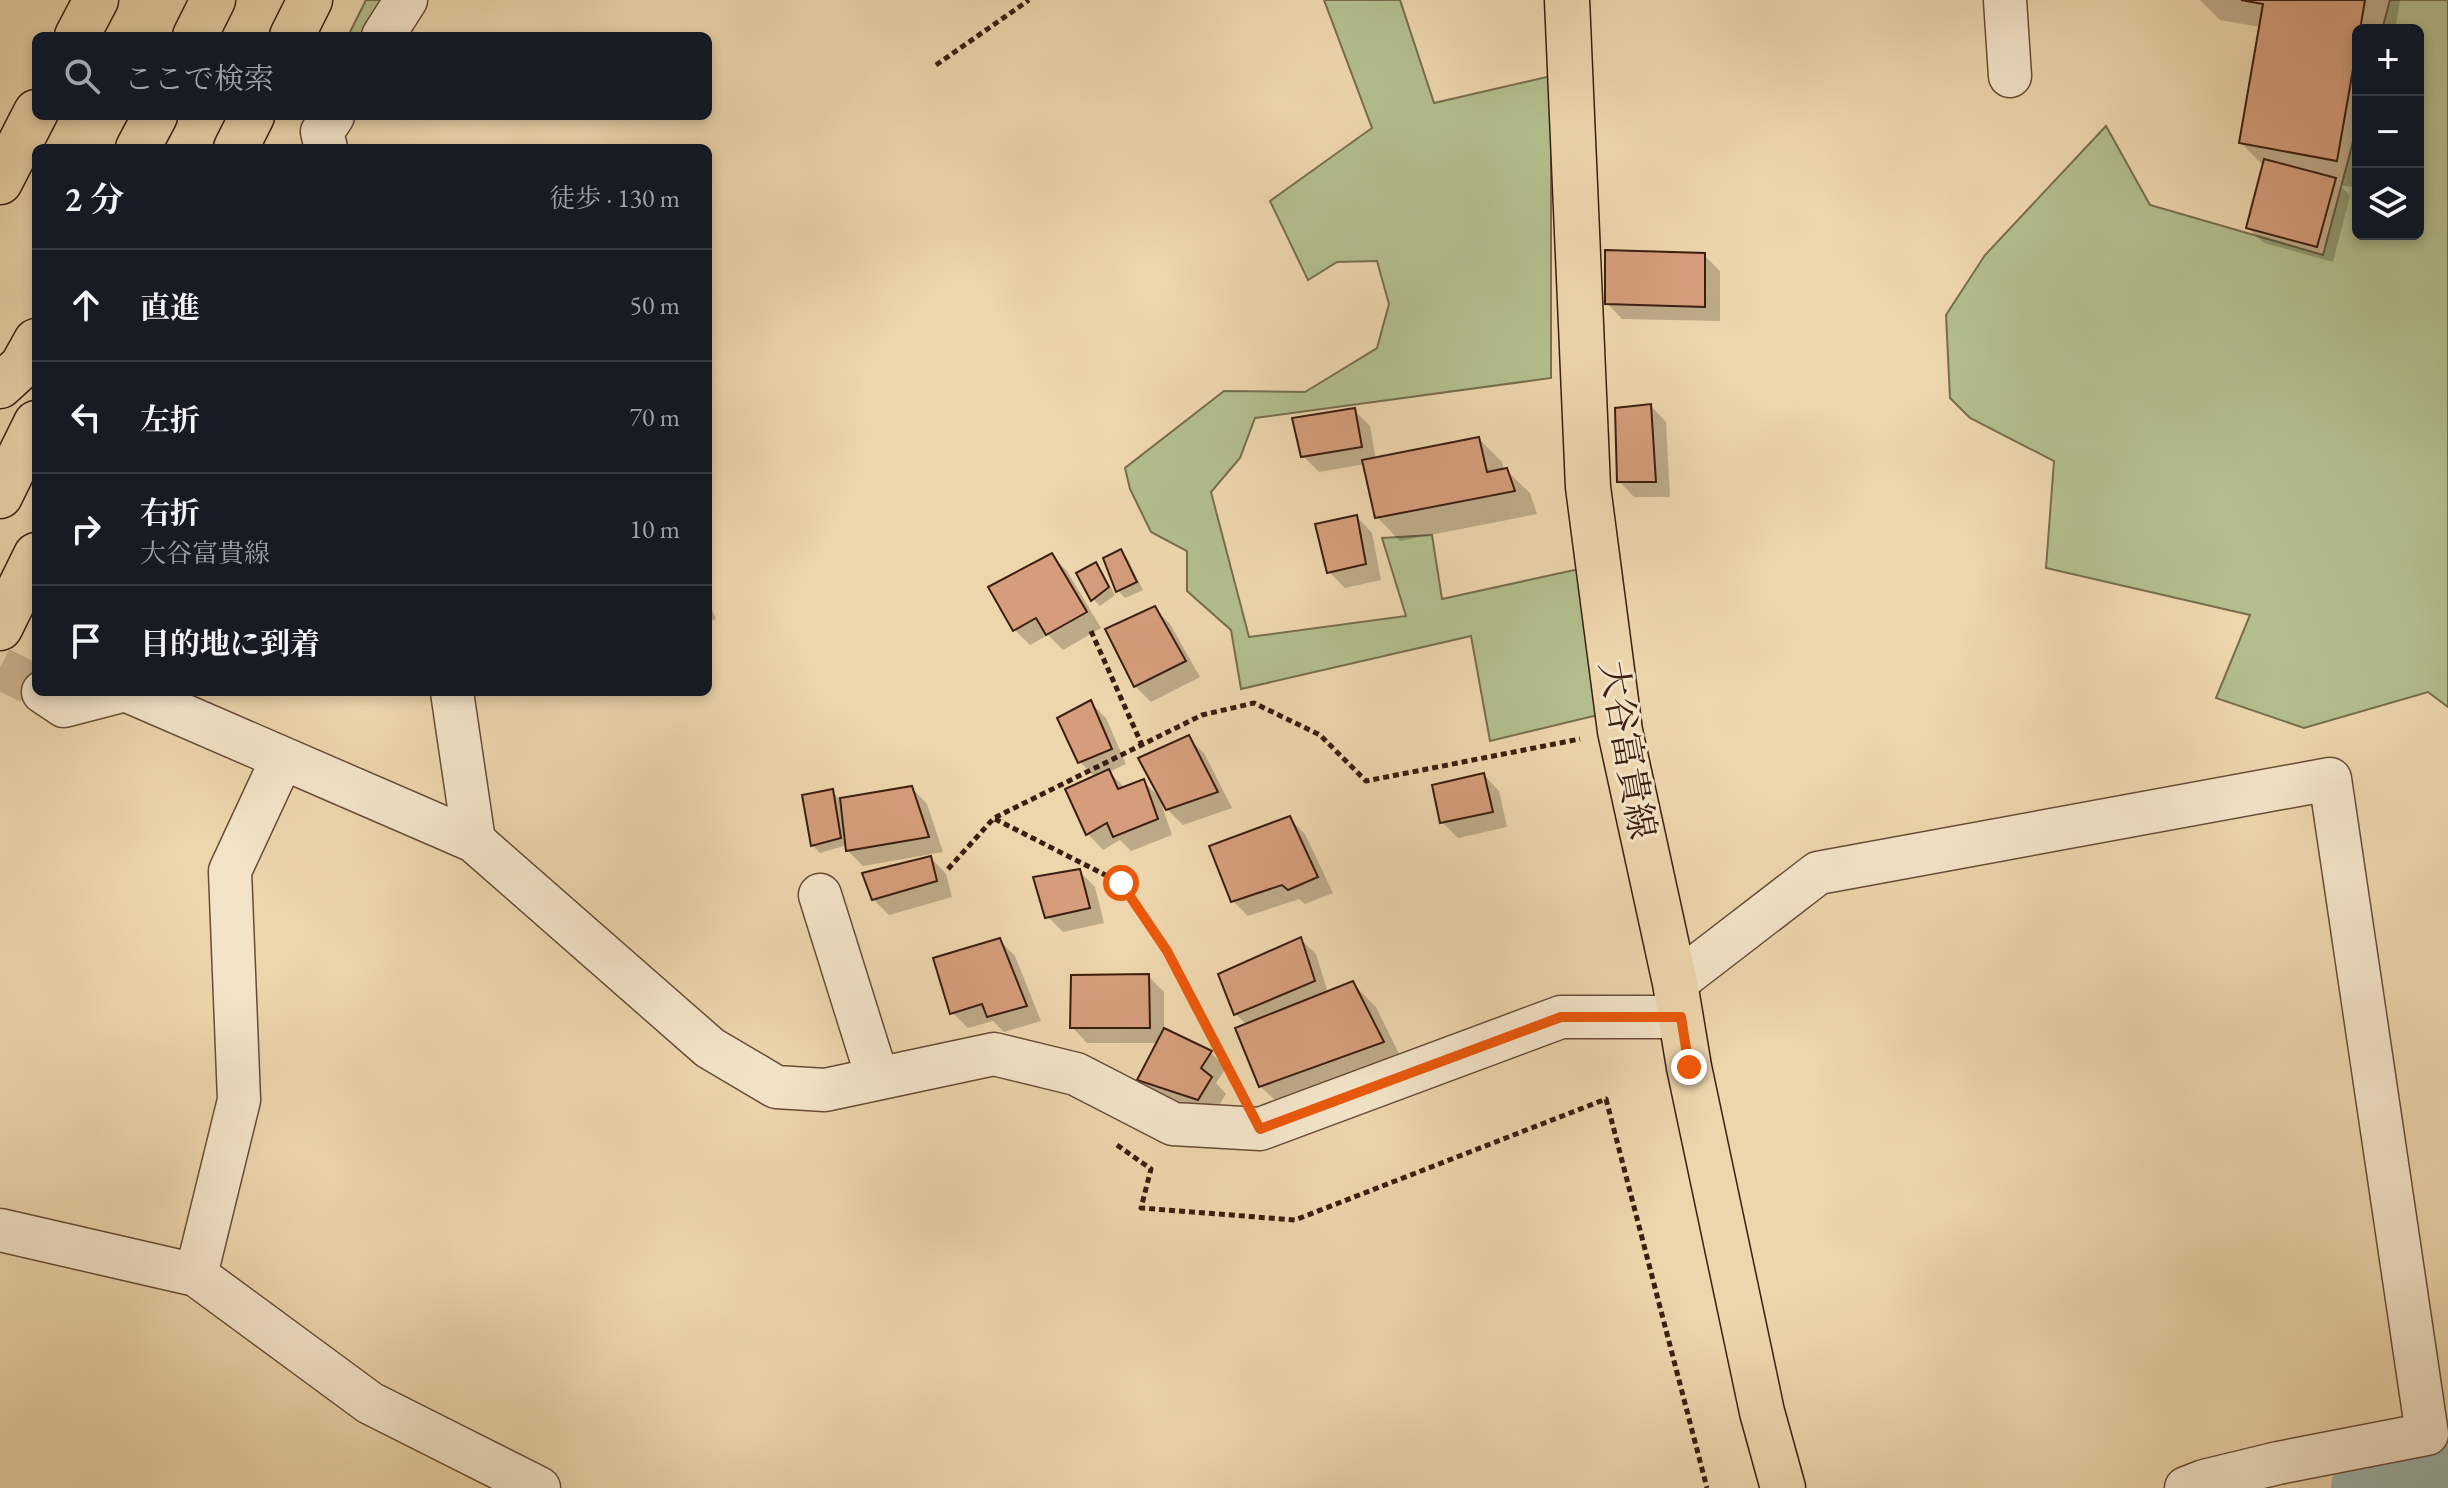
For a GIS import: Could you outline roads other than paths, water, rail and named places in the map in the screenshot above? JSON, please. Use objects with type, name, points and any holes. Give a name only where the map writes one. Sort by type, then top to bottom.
[{"type":"main road","points":[[79,32],[96,0]]},
{"type":"main road","points":[[197,32],[213,0]]},
{"type":"main road","points":[[229,32],[245,0]]},
{"type":"main road","points":[[294,32],[310,0]]},
{"type":"main road","name":"大谷富貴線","points":[[1567,0],[1588,487],[1620,731],[1762,1412],[1783,1488]]},
{"type":"main road","points":[[0,182],[32,120]]},
{"type":"main road","points":[[140,144],[153,120]]},
{"type":"main road","points":[[174,144],[186,120]]},
{"type":"main road","points":[[238,144],[250,120]]},
{"type":"main road","points":[[0,386],[22,366],[32,348]]},
{"type":"main road","points":[[0,496],[32,431]]},
{"type":"main road","points":[[0,628],[32,563]]},
{"type":"street","points":[[386,32],[406,0]]},
{"type":"street","points":[[2005,0],[2010,76]]},
{"type":"street","points":[[325,144],[322,132],[330,120]]},
{"type":"street","points":[[48,696],[64,706],[103,696]]},
{"type":"street","points":[[139,696],[474,841],[710,1048],[776,1087],[825,1090],[994,1054],[1076,1074],[1173,1124],[1260,1129],[1561,1017],[1678,1000],[1818,873],[2330,779],[2437,1433],[2278,1463],[2186,1488]]},
{"type":"street","points":[[453,696],[474,841]]},
{"type":"street","points":[[196,1275],[239,1100],[230,871],[282,759]]},
{"type":"street","points":[[820,895],[877,1077]]},
{"type":"street","points":[[0,1230],[196,1275],[370,1403],[539,1488]]},
{"type":"waterway","points":[[2367,1488],[2448,1475]]},
{"type":"tunnel","points":[[0,668],[30,683]]}]
